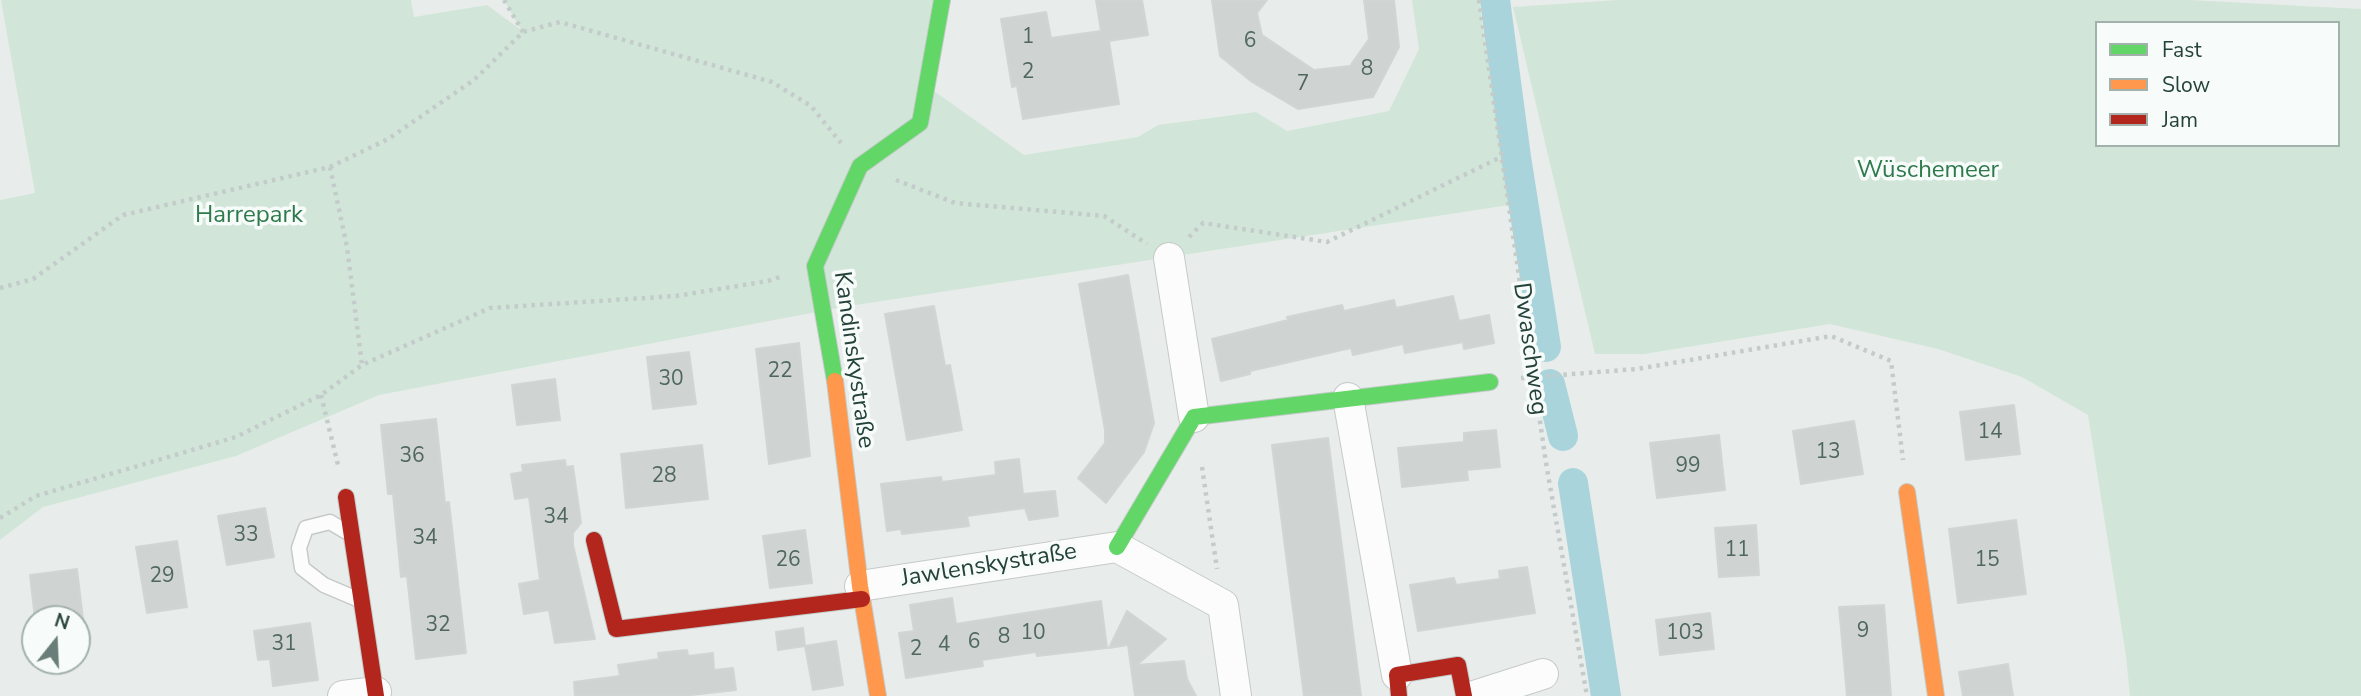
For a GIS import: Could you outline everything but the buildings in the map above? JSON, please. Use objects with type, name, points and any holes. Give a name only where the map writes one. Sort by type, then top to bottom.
[{"type":"street","points":[[860,166],[920,123],[942,0]]},
{"type":"street","name":"Kandinskystraße","points":[[860,166],[815,266],[833,361],[861,592],[878,696]]},
{"type":"street","points":[[1169,258],[1194,416],[1117,547],[1223,605],[1236,696]]},
{"type":"street","points":[[1194,416],[1490,382]]},
{"type":"street","points":[[1348,398],[1398,686],[1458,665],[1464,696]]},
{"type":"street","points":[[1907,492],[1936,696]]},
{"type":"street","points":[[344,696],[376,694],[346,497]]},
{"type":"street","points":[[594,540],[616,629],[861,592]]},
{"type":"street","name":"Jawlenskystraße","points":[[861,592],[1117,547]]},
{"type":"street","points":[[1474,696],[1543,674]]},
{"type":"lane","points":[[354,550],[343,528],[330,522],[306,528],[299,548],[302,568],[324,585],[362,601]]},
{"type":"path","points":[[504,0],[523,32]]},
{"type":"path","name":"Dwaschweg","points":[[1479,0],[1533,377],[1587,696]]},
{"type":"path","points":[[0,288],[33,279],[123,215],[330,167],[388,139],[442,102],[474,79],[523,32],[560,22],[772,82],[811,106],[860,166],[955,203],[1104,216],[1169,258],[1203,223],[1327,243],[1503,156]]},
{"type":"path","points":[[330,167],[347,247],[362,365]]},
{"type":"path","points":[[0,519],[36,496],[236,437],[321,395],[362,365],[490,309],[676,296],[768,281],[815,266]]},
{"type":"path","points":[[1490,382],[1637,369],[1831,336],[1891,361],[1907,492]]},
{"type":"path","points":[[321,395],[346,497]]},
{"type":"path","points":[[1201,461],[1223,605]]},
{"type":"green space","name":"Harrepark","points":[[1,0],[411,0],[414,17],[487,5],[521,30],[504,0],[942,0],[927,86],[1024,155],[1138,137],[1158,125],[1256,112],[1287,131],[1389,111],[1419,49],[1412,0],[1479,0],[1509,205],[843,307],[379,395],[236,456],[43,507],[0,540],[0,200],[35,193]]},
{"type":"green space","name":"Wüschemeer","points":[[1618,0],[2189,0],[2361,9],[2361,696],[2130,696],[2088,415],[2022,377],[1938,349],[1830,324],[1644,354],[1595,354],[1513,7]]},
{"type":"waterway","points":[[1495,0],[1546,347]]},
{"type":"waterway","points":[[1550,384],[1563,436]]},
{"type":"waterway","points":[[1573,483],[1606,696]]},
{"type":"traffic: fast","points":[[835,381],[815,266],[860,166],[920,123],[942,0]]},
{"type":"traffic: fast","points":[[1117,547],[1194,417],[1490,382]]},
{"type":"traffic: slow","points":[[835,381],[860,586],[878,696]]},
{"type":"traffic: slow","points":[[1907,492],[1936,696]]},
{"type":"traffic: jam","points":[[346,497],[376,696]]},
{"type":"traffic: jam","points":[[594,540],[616,629],[862,599]]},
{"type":"traffic: jam","points":[[1399,696],[1397,675],[1458,665],[1464,696]]}]
